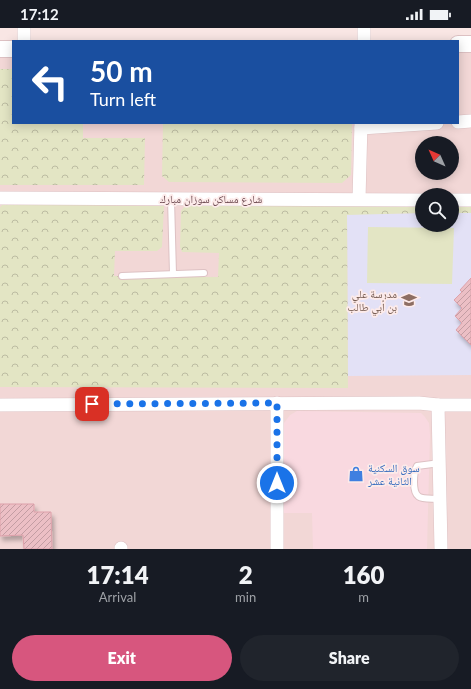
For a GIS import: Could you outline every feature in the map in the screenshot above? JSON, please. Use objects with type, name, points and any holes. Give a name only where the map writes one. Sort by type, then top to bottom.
[{"type":"street","points":[[24,28],[24,40]]},
{"type":"street","points":[[364,28],[364,40]]},
{"type":"street","points":[[459,44],[471,44]]},
{"type":"street","points":[[0,49],[12,49]]},
{"type":"street","points":[[459,122],[471,121]]},
{"type":"street","points":[[359,199],[361,126],[412,124]]},
{"type":"street","name":"شارع مساكن سوزان مبارك","points":[[0,198],[415,200]]},
{"type":"street","points":[[459,200],[471,200]]},
{"type":"street","points":[[0,405],[277,403],[419,403],[438,405],[471,405]]},
{"type":"street","points":[[277,403],[277,549]]},
{"type":"street","points":[[438,405],[441,549]]},
{"type":"lane","points":[[171,198],[172,274]]},
{"type":"lane","points":[[122,276],[204,273]]},
{"type":"lane","points":[[440,463],[417,466],[414,472],[414,491],[417,496],[421,498],[440,499]]},
{"type":"shaded area","points":[[0,40],[12,40],[12,124],[459,124],[459,45],[471,45],[471,549],[0,549]]},
{"type":"shaded area","name":"مدرسة علي بن أبي طالب","points":[[415,213],[415,232],[459,232],[459,213],[471,213],[471,375],[348,376],[347,214]]},
{"type":"shaded area","name":"سوق السكنية الثانية عشر","points":[[297,411],[421,413],[425,417],[429,423],[430,435],[427,549],[313,549],[312,513],[283,513],[284,423],[290,415]]},
{"type":"green space","points":[[0,69],[12,69],[12,124],[83,124],[83,138],[145,138],[144,185],[0,185]]},
{"type":"green space","points":[[163,124],[352,124],[351,175],[342,183],[169,182],[162,176]]},
{"type":"green space","points":[[471,202],[471,213],[459,213],[459,203]]},
{"type":"green space","points":[[415,203],[415,213],[347,215],[348,388],[0,387],[0,207],[3,204],[164,206],[162,247],[157,251],[115,251],[114,276],[218,277],[219,253],[182,252],[180,247],[181,211],[185,206]]},
{"type":"green space","points":[[368,227],[415,228],[415,232],[454,232],[452,284],[367,283]]},
{"type":"building","points":[[471,278],[471,345],[456,330],[462,323],[455,316],[462,308],[454,300],[462,292],[460,290]]},
{"type":"building","points":[[0,504],[34,504],[34,512],[51,512],[52,549],[24,549],[23,535],[0,536]]},
{"type":"place","name":"مدرسة علي بن أبي طالب","points":[[409,300]]},
{"type":"place","name":"سوق السكنية الثانية عشر","points":[[356,474]]},
{"type":"route","points":[[92,404],[277,403],[277,483]]}]
